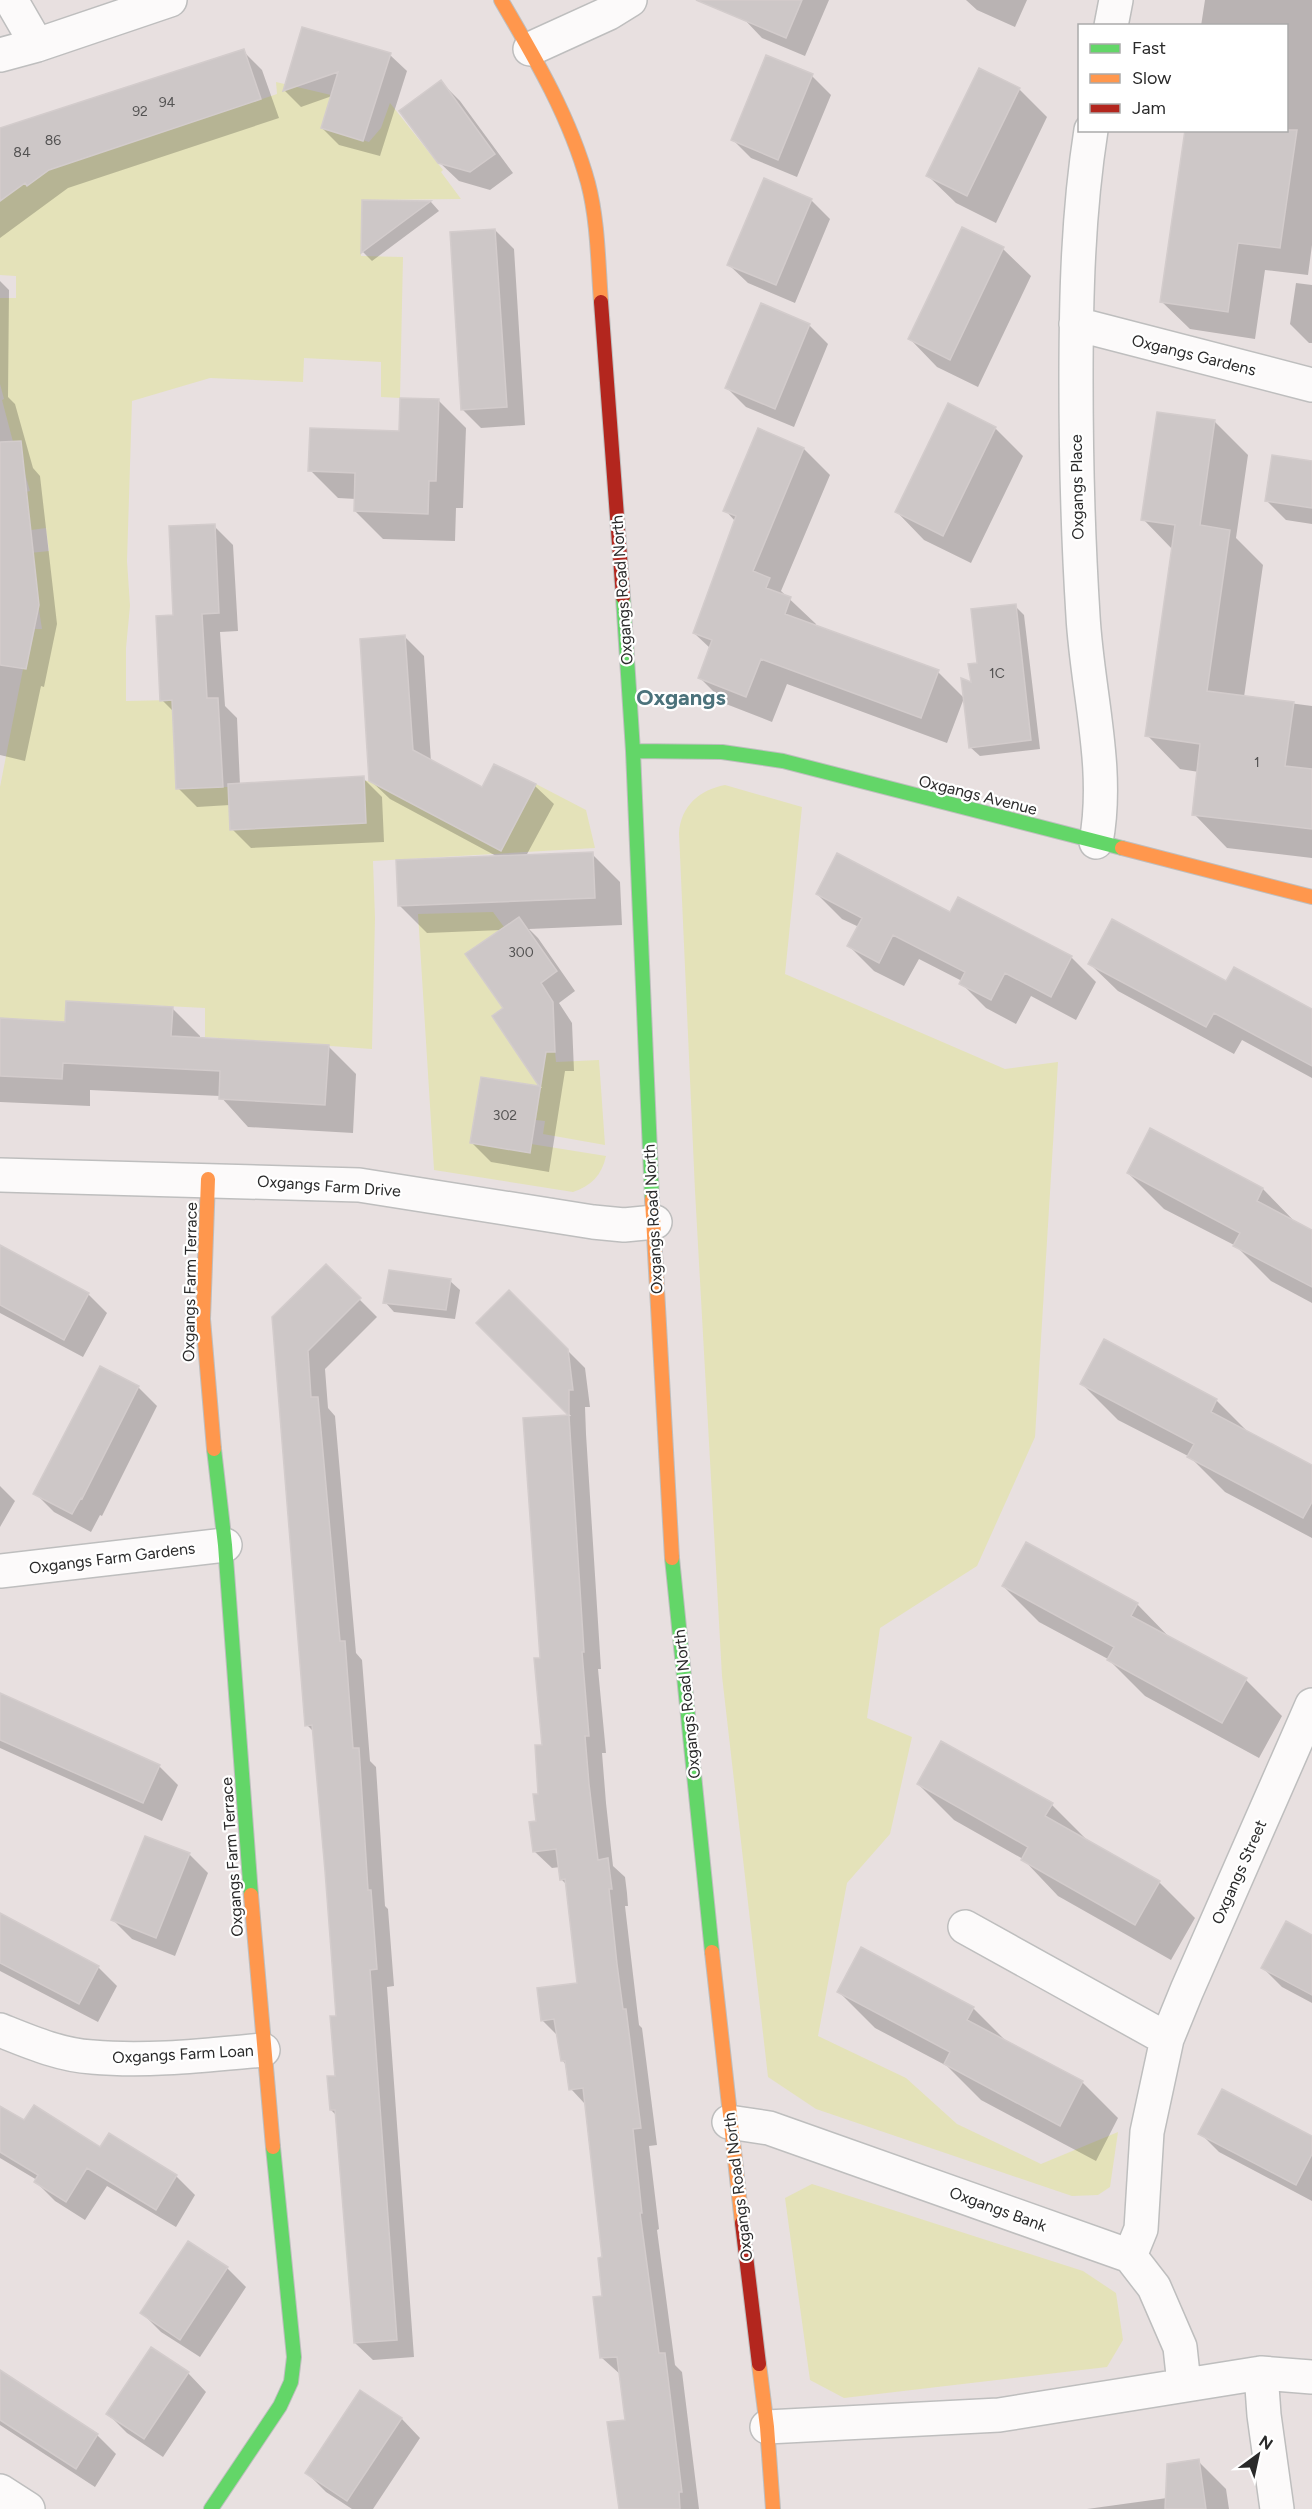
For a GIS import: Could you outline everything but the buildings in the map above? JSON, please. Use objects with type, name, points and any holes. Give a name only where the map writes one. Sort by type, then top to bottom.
[{"type":"street","points":[[11,0],[37,45]]},
{"type":"street","points":[[0,55],[37,45],[170,0]]},
{"type":"street","name":"Oxgangs Road North","points":[[501,0],[530,49],[570,129],[581,157],[590,194],[595,232],[614,464],[633,751],[659,1338],[673,1570],[729,2122],[767,2427],[773,2509]]},
{"type":"street","points":[[530,49],[609,14],[630,0]]},
{"type":"street","points":[[1111,24],[1116,0]]},
{"type":"street","name":"Oxgangs Place","points":[[1091,132],[1079,232],[1076,324],[1078,544],[1086,663],[1097,742],[1101,793],[1100,821],[1096,842]]},
{"type":"street","name":"Oxgangs Gardens","points":[[1076,324],[1312,386]]},
{"type":"street","name":"Oxgangs Avenue","points":[[633,751],[714,752],[783,761],[1312,897]]},
{"type":"street","name":"Oxgangs Farm Drive","points":[[0,1175],[359,1185],[593,1222],[624,1225],[655,1222]]},
{"type":"street","name":"Oxgangs Farm Terrace","points":[[208,1179],[203,1319],[206,1373],[225,1545],[263,2050],[294,2357],[291,2382],[280,2406],[211,2509]]},
{"type":"street","name":"Oxgangs Farm Gardens","points":[[0,1571],[225,1545]]},
{"type":"street","name":"Oxgangs Street","points":[[1130,2256],[1141,2229],[1147,2132],[1167,2039],[1186,1990],[1312,1706]]},
{"type":"street","points":[[964,1927],[1167,2039]]},
{"type":"street","name":"Oxgangs Farm Loan","points":[[0,2030],[45,2048],[91,2057],[148,2058],[263,2050]]},
{"type":"street","name":"Oxgangs Bank","points":[[729,2122],[769,2128],[1130,2256]]},
{"type":"street","points":[[1130,2256],[1154,2287],[1180,2348],[1184,2384]]},
{"type":"street","points":[[767,2427],[999,2415],[1261,2373],[1312,2377]]},
{"type":"street","points":[[1261,2373],[1264,2415],[1277,2509]]},
{"type":"street","points":[[0,2491],[28,2509]]},
{"type":"shaded area","points":[[276,82],[331,95],[321,128],[369,142],[381,128],[390,103],[443,170],[441,172],[461,199],[362,200],[361,256],[403,257],[400,398],[381,397],[381,362],[304,358],[303,382],[210,378],[132,401],[127,561],[130,606],[126,648],[126,701],[172,700],[222,787],[228,787],[231,830],[366,823],[364,781],[415,778],[419,807],[459,829],[513,827],[536,784],[586,810],[595,848],[373,861],[375,918],[372,1049],[205,1037],[205,1008],[67,1001],[65,1022],[0,1018],[0,787],[23,669],[26,669],[35,629],[42,629],[30,553],[49,551],[46,528],[31,530],[26,492],[30,491],[20,457],[17,457],[2,400],[4,399],[0,384],[0,298],[16,298],[16,276],[0,275],[0,201],[25,183],[27,186],[50,169],[246,102],[247,104],[277,94]]},
{"type":"shaded area","points":[[725,785],[802,807],[785,974],[1005,1069],[1058,1062],[1035,1437],[977,1566],[880,1628],[867,1718],[912,1737],[890,1834],[847,1883],[818,2036],[906,2078],[957,2124],[1041,2164],[1118,2132],[1110,2187],[1098,2195],[1072,2196],[816,2109],[768,2077],[722,1676],[695,1191],[679,833],[683,815],[693,801],[707,791]]},
{"type":"shaded area","points":[[493,912],[504,927],[466,954],[503,1008],[492,1016],[517,1053],[555,1052],[556,1062],[599,1060],[605,1145],[543,1134],[545,1121],[536,1120],[541,1086],[481,1077],[470,1143],[530,1153],[531,1144],[606,1156],[602,1169],[595,1179],[585,1187],[573,1192],[434,1170],[418,914]]},
{"type":"shaded area","points":[[812,2184],[1083,2271],[1116,2293],[1123,2340],[1107,2367],[844,2398],[810,2380],[785,2198]]},
{"type":"traffic: fast","points":[[623,597],[633,751],[652,1199]]},
{"type":"traffic: fast","points":[[633,751],[722,752],[783,761],[1122,848]]},
{"type":"traffic: fast","points":[[214,1449],[225,1545],[251,1895]]},
{"type":"traffic: fast","points":[[672,1558],[712,1952]]},
{"type":"traffic: fast","points":[[211,2509],[280,2406],[291,2382],[294,2357],[273,2147]]},
{"type":"traffic: slow","points":[[501,0],[562,111],[588,183],[594,212],[601,302]]},
{"type":"traffic: slow","points":[[1122,848],[1312,897]]},
{"type":"traffic: slow","points":[[208,1179],[203,1319],[214,1449]]},
{"type":"traffic: slow","points":[[652,1199],[672,1558]]},
{"type":"traffic: slow","points":[[251,1895],[273,2147]]},
{"type":"traffic: slow","points":[[712,1952],[742,2223]]},
{"type":"traffic: slow","points":[[759,2364],[767,2427],[773,2509]]},
{"type":"traffic: jam","points":[[601,302],[623,597]]},
{"type":"traffic: jam","points":[[742,2223],[759,2364]]},
{"type":"district","name":"Oxgangs","points":[[681,697]]}]
